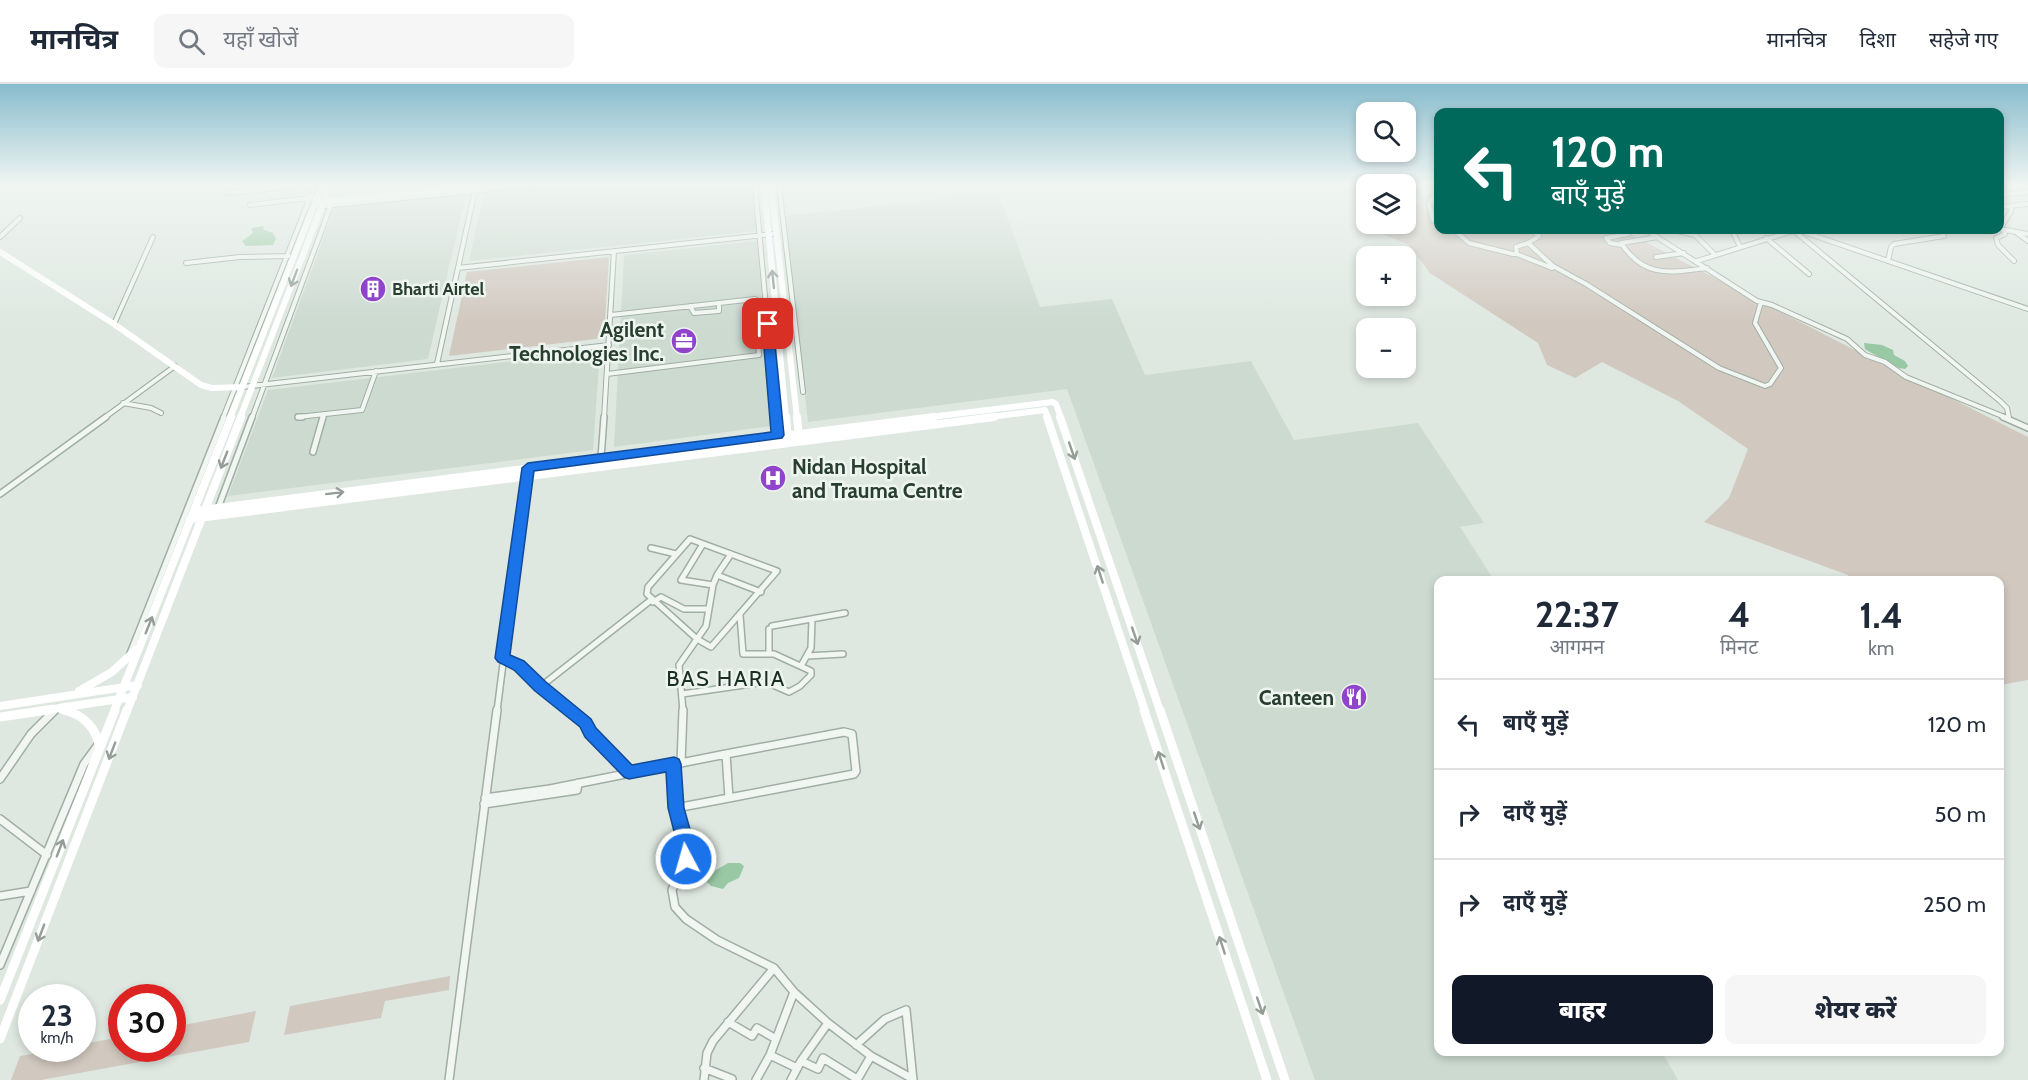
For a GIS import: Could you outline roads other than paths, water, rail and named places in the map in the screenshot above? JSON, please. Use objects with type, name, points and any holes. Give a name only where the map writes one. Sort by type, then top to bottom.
[{"type":"street","points":[[128,657],[233,388],[290,256],[303,231]]},
{"type":"street","points":[[0,1040],[253,386],[308,231]]},
{"type":"street","points":[[218,508],[266,384],[310,231]]},
{"type":"street","points":[[437,364],[467,231]]},
{"type":"street","points":[[760,231],[777,435]]},
{"type":"street","points":[[784,231],[799,362],[805,391],[795,393]]},
{"type":"street","points":[[2016,232],[2028,234]]},
{"type":"street","points":[[2016,232],[2028,241]]},
{"type":"street","points":[[458,268],[777,233],[799,437]]},
{"type":"street","points":[[2004,233],[1996,237],[1996,242],[2014,261]]},
{"type":"street","points":[[769,234],[788,438]]},
{"type":"street","points":[[1459,234],[1472,244],[1517,254],[1557,268],[1719,368],[1764,386],[1770,384],[1781,368],[1755,323],[1761,302]]},
{"type":"street","points":[[1517,254],[1516,248],[1539,236],[1537,234]]},
{"type":"street","points":[[1622,245],[1610,243],[1606,238],[1628,234]]},
{"type":"street","points":[[1653,234],[1761,302],[1847,339],[1865,355],[1885,362],[1906,377],[2009,418],[2028,428]]},
{"type":"street","points":[[1691,234],[1695,235],[1715,255]]},
{"type":"street","points":[[1734,234],[1740,247]]},
{"type":"street","points":[[1697,261],[1782,234]]},
{"type":"street","points":[[1801,234],[2000,401],[2007,408],[2009,418]]},
{"type":"street","points":[[1808,234],[2028,309]]},
{"type":"street","points":[[1888,261],[1891,247],[1894,244],[1944,236]]},
{"type":"street","points":[[114,324],[153,237]]},
{"type":"street","points":[[1622,245],[1623,242],[1658,237]]},
{"type":"street","points":[[1767,238],[1809,274]]},
{"type":"street","points":[[1528,243],[1557,268]]},
{"type":"street","points":[[1622,245],[1627,254],[1658,273],[1707,268]]},
{"type":"street","points":[[601,458],[614,251]]},
{"type":"street","points":[[0,252],[114,324],[206,387],[253,386],[609,345]]},
{"type":"street","points":[[1656,257],[1684,252]]},
{"type":"street","points":[[186,263],[240,257],[290,256]]},
{"type":"street","points":[[0,1000],[194,511],[290,256]]},
{"type":"street","points":[[607,374],[759,355],[754,299],[611,315]]},
{"type":"street","points":[[791,363],[799,362]]},
{"type":"street","points":[[0,494],[175,366]]},
{"type":"street","points":[[298,417],[362,410],[376,371]]},
{"type":"street","points":[[799,437],[1048,402],[1056,404]]},
{"type":"street","points":[[123,403],[151,408],[161,413]]},
{"type":"street","points":[[190,519],[788,438],[1045,410],[1056,404]]},
{"type":"street","points":[[1056,404],[1285,1080]]},
{"type":"street","points":[[1045,410],[1267,1080]]},
{"type":"street","points":[[313,452],[324,414]]},
{"type":"street","points":[[194,511],[528,472],[601,458],[777,435],[788,438]]},
{"type":"street","points":[[450,1080],[528,472]]},
{"type":"street","points":[[690,539],[703,544],[777,571],[714,645],[707,647],[646,594],[648,587],[690,539]]},
{"type":"street","points":[[703,544],[681,580],[713,585]]},
{"type":"street","points":[[651,548],[676,554]]},
{"type":"street","points":[[731,554],[713,585],[706,626],[680,661],[682,694],[676,808],[687,847],[686,859],[672,890],[675,907],[686,919],[717,940],[774,968],[794,992],[828,1023],[871,1056],[913,1080]]},
{"type":"street","points":[[717,575],[761,592]]},
{"type":"street","points":[[540,687],[652,601],[661,597],[684,609],[709,609]]},
{"type":"street","points":[[769,654],[771,628],[845,613]]},
{"type":"street","points":[[682,694],[766,682],[789,692],[800,686],[811,675],[810,671],[779,655],[743,654],[740,615]]},
{"type":"street","points":[[801,666],[811,648],[812,619]]},
{"type":"street","points":[[67,696],[100,680],[141,645]]},
{"type":"street","points":[[807,656],[843,654]]},
{"type":"street","points":[[503,658],[519,665],[540,687],[586,723],[590,732],[629,772]]},
{"type":"street","points":[[0,706],[138,685]]},
{"type":"street","points":[[0,717],[133,697]]},
{"type":"street","points":[[57,708],[82,716],[91,724],[98,735],[100,747]]},
{"type":"street","points":[[0,779],[31,734],[57,708]]},
{"type":"street","points":[[484,801],[849,732],[853,737],[856,771],[851,775],[676,808]]},
{"type":"street","points":[[0,965],[84,764],[100,747]]},
{"type":"street","points":[[726,754],[729,798]]},
{"type":"street","points":[[0,819],[47,855]]},
{"type":"street","points":[[0,896],[31,891]]},
{"type":"street","points":[[704,1080],[707,1053],[713,1041],[774,968]]},
{"type":"street","points":[[756,1080],[770,1054],[794,992]]},
{"type":"street","points":[[856,1045],[885,1019],[906,1010],[913,1080]]},
{"type":"street","points":[[728,1022],[752,1036],[757,1028],[776,1039]]},
{"type":"street","points":[[791,1080],[828,1023]]},
{"type":"street","points":[[770,1054],[799,1065],[818,1069],[823,1059],[857,1080],[871,1056]]},
{"type":"street","points":[[704,1068],[732,1079]]},
{"type":"place","name":"Bharti Airtel","points":[[373,289]]},
{"type":"place","name":"Agilent Technologies Inc.","points":[[684,341]]},
{"type":"place","name":"Nidan Hospital and Trauma Centre","points":[[773,478]]},
{"type":"place","name":"Canteen","points":[[1354,697]]},
{"type":"district","name":"BAS HARIA","points":[[726,678]]}]
